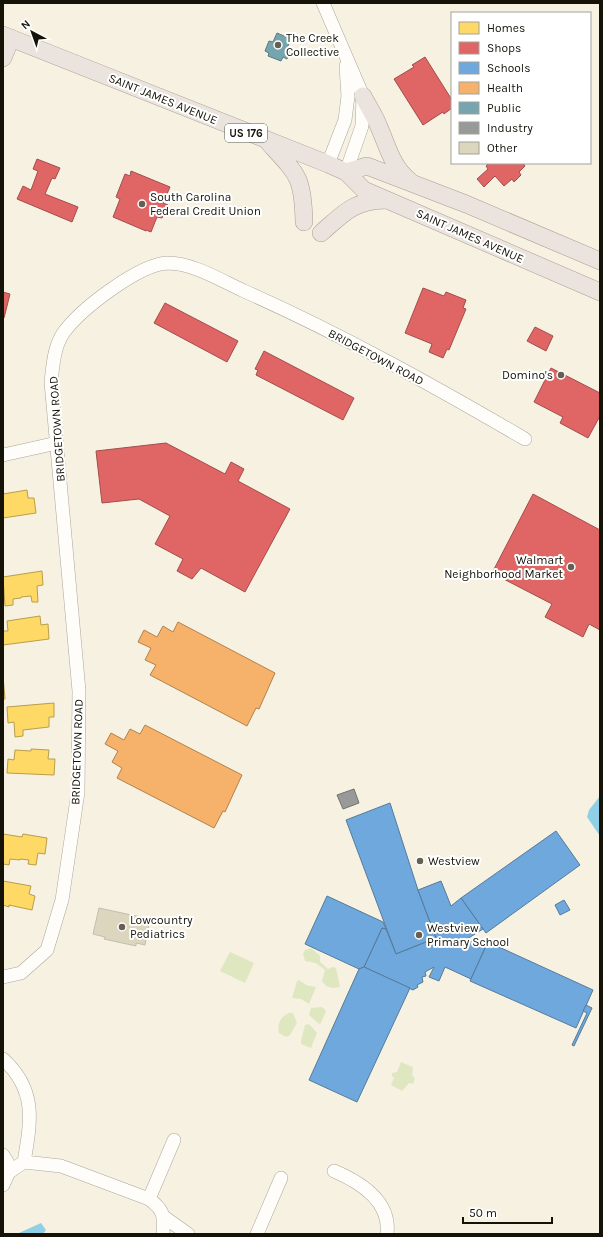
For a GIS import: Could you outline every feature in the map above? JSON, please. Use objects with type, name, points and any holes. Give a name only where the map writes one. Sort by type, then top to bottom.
[{"type":"main road","points":[[3,58],[7,37]]},
{"type":"main road","name":"SAINT JAMES AVENUE","points":[[7,37],[328,164],[346,172],[364,190],[600,292]]},
{"type":"main road","points":[[363,96],[400,173],[414,183]]},
{"type":"main road","points":[[266,140],[294,170],[300,183],[303,198],[304,222]]},
{"type":"main road","points":[[346,172],[367,166],[414,183],[600,262]]},
{"type":"main road","points":[[322,233],[349,208],[369,201],[388,200]]},
{"type":"street","points":[[323,3],[363,96],[362,126],[346,172]]},
{"type":"street","points":[[328,164],[345,120],[348,96],[345,54]]},
{"type":"street","name":"BRIDGETOWN ROAD","points":[[3,977],[21,973],[47,950],[62,900],[78,792],[79,691],[51,382],[54,356],[64,333],[84,311],[114,287],[142,270],[168,263],[198,269],[292,313],[444,392],[526,439]]},
{"type":"street","points":[[3,455],[57,443]]},
{"type":"street","points":[[3,1059],[17,1075],[30,1103],[29,1133],[24,1162]]},
{"type":"street","points":[[149,1199],[174,1140]]},
{"type":"street","points":[[3,1155],[12,1170]]},
{"type":"street","points":[[3,1185],[9,1172],[24,1162],[61,1166],[149,1199],[160,1207],[164,1217],[163,1234]]},
{"type":"street","points":[[334,1171],[353,1179],[377,1198],[382,1206],[388,1222],[387,1234]]},
{"type":"street","points":[[257,1234],[281,1178]]},
{"type":"street","points":[[164,1217],[188,1234]]},
{"type":"green space","points":[[311,948],[320,956],[320,962],[328,969],[333,967],[336,968],[340,987],[333,988],[326,986],[322,981],[325,970],[316,963],[305,961],[303,954],[305,950]]},
{"type":"green space","points":[[230,952],[254,963],[245,983],[220,971]]},
{"type":"green space","points":[[299,980],[306,985],[316,987],[309,1004],[301,999],[292,998],[297,981]]},
{"type":"green space","points":[[322,1007],[326,1011],[321,1023],[319,1024],[309,1015],[311,1008]]},
{"type":"green space","points":[[289,1013],[293,1013],[297,1023],[290,1035],[286,1037],[279,1033],[278,1027],[281,1019]]},
{"type":"green space","points":[[309,1024],[317,1033],[311,1048],[301,1044],[305,1025]]},
{"type":"green space","points":[[401,1062],[413,1067],[412,1075],[415,1078],[413,1084],[409,1083],[402,1091],[391,1085],[394,1078],[392,1073],[397,1072]]},
{"type":"water","points":[[600,796],[600,836],[587,817],[589,810]]},
{"type":"water","points":[[41,1223],[46,1230],[43,1234],[19,1233]]},
{"type":"building: Homes","points":[[27,490],[28,498],[34,498],[36,513],[3,518],[3,494]]},
{"type":"building: Homes","points":[[42,571],[43,585],[37,586],[38,602],[32,602],[31,596],[21,597],[13,599],[13,605],[5,606],[3,577]]},
{"type":"building: Homes","points":[[40,616],[41,625],[48,624],[49,639],[3,645],[3,631],[8,631],[7,621]]},
{"type":"building: Homes","points":[[3,676],[5,699],[3,699]]},
{"type":"building: Homes","points":[[54,703],[54,717],[49,717],[49,727],[23,730],[23,736],[15,737],[14,722],[8,723],[7,707]]},
{"type":"building: Homes","points":[[31,749],[49,750],[48,759],[55,759],[54,775],[7,773],[8,759],[14,760],[15,750],[31,751]]},
{"type":"building: Homes","points":[[3,834],[22,837],[23,834],[47,838],[45,854],[38,853],[36,865],[28,864],[29,860],[20,859],[10,859],[9,865],[3,864]]},
{"type":"building: Homes","points":[[3,881],[31,886],[29,894],[35,896],[32,910],[3,905]]},
{"type":"building: Shops","points":[[425,57],[451,98],[451,109],[444,114],[443,112],[423,125],[394,79],[414,67],[412,65]]},
{"type":"building: Shops","points":[[37,159],[60,168],[55,179],[52,178],[45,194],[78,207],[72,222],[17,199],[23,186],[31,190],[38,171],[33,169]]},
{"type":"building: Shops","points":[[488,164],[524,164],[525,166],[519,172],[521,175],[514,182],[512,179],[504,186],[495,176],[484,187],[477,179],[488,169],[486,166]]},
{"type":"building: Shops","points":[[131,171],[170,187],[163,203],[168,205],[162,218],[157,217],[151,232],[113,217],[120,199],[116,197],[125,174],[130,176]]},
{"type":"building: Shops","points":[[423,288],[444,296],[446,292],[466,300],[463,308],[466,309],[449,350],[447,349],[443,358],[429,352],[432,344],[405,333]]},
{"type":"building: Shops","points":[[3,292],[10,294],[4,318],[3,318]]},
{"type":"building: Shops","points":[[165,303],[238,341],[227,362],[154,323]]},
{"type":"building: Shops","points":[[535,327],[553,336],[546,351],[527,341]]},
{"type":"building: Shops","points":[[264,351],[354,398],[343,420],[256,375],[258,370],[255,369]]},
{"type":"building: Shops","points":[[551,368],[600,393],[600,416],[588,438],[560,423],[563,417],[534,402]]},
{"type":"building: Shops","points":[[166,443],[225,474],[231,462],[244,469],[238,481],[290,509],[245,592],[201,568],[192,579],[177,571],[183,559],[155,544],[170,516],[139,499],[102,503],[96,451]]},
{"type":"building: Shops","points":[[533,494],[600,530],[600,630],[589,624],[583,637],[545,617],[552,604],[492,573]]},
{"type":"building: Schools","points":[[390,803],[418,890],[436,938],[396,954],[346,820]]},
{"type":"building: Schools","points":[[556,831],[580,865],[486,933],[461,898]]},
{"type":"building: Schools","points":[[441,881],[451,906],[461,898],[483,929],[467,939],[485,948],[471,979],[445,967],[439,981],[429,977],[434,967],[425,972],[426,976],[422,977],[423,982],[417,985],[418,987],[413,990],[364,967],[382,928],[386,929],[396,954],[436,938],[418,890]]},
{"type":"building: Schools","points":[[327,896],[383,922],[386,929],[382,928],[364,967],[359,969],[305,944]]},
{"type":"building: Schools","points":[[564,900],[570,910],[560,915],[555,905]]},
{"type":"building: Schools","points":[[488,942],[593,990],[576,1028],[470,981]]},
{"type":"building: Schools","points":[[364,967],[410,988],[357,1102],[309,1080],[359,969]]},
{"type":"building: Schools","points":[[586,1005],[592,1008],[574,1046],[572,1045],[587,1013],[583,1011]]},
{"type":"building: Health","points":[[178,622],[275,673],[259,709],[256,708],[247,726],[150,675],[156,665],[145,660],[151,648],[138,642],[144,630],[157,637],[163,626],[173,632]]},
{"type":"building: Health","points":[[145,725],[242,775],[225,812],[223,811],[214,828],[117,778],[122,768],[112,762],[118,751],[105,744],[111,733],[124,740],[130,729],[140,734]]},
{"type":"building: Public","name":"The Creek Collective","points":[[277,33],[291,39],[287,48],[291,50],[287,59],[283,57],[281,61],[268,56],[269,53],[265,51],[269,41],[273,42]]},
{"type":"building: Industry","points":[[354,789],[359,803],[343,809],[337,795]]},
{"type":"building: Other","name":"Lowcountry Pediatrics","points":[[99,908],[150,919],[145,945],[136,943],[136,946],[104,939],[105,937],[93,934]]},
{"type":"place","name":"The Creek Collective","points":[[278,45]]},
{"type":"place","name":"South Carolina Federal Credit Union","points":[[142,204]]},
{"type":"place","name":"Domino's","points":[[561,375]]},
{"type":"place","name":"Walmart Neighborhood Market","points":[[571,567]]},
{"type":"place","name":"Westview","points":[[420,861]]},
{"type":"place","name":"Lowcountry Pediatrics","points":[[122,927]]},
{"type":"place","name":"Westview Primary School","points":[[419,935]]}]
